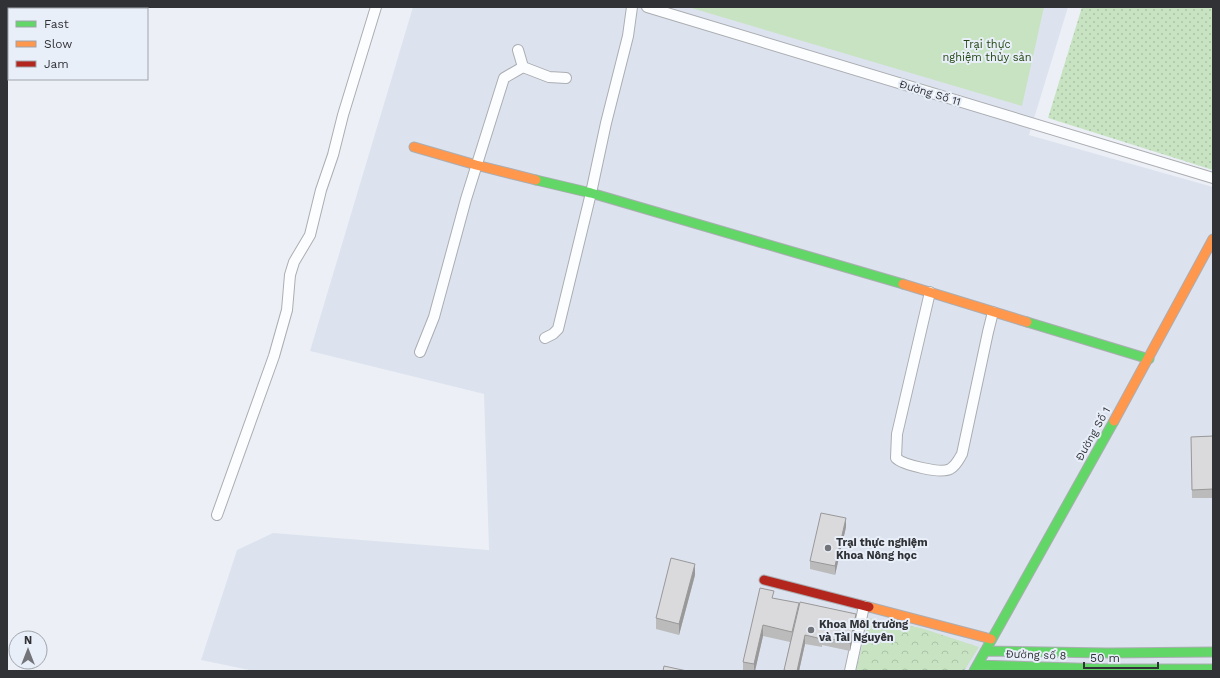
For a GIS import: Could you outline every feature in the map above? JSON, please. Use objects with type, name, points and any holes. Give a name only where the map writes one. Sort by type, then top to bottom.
[{"type":"street","points":[[217,515],[274,356],[287,310],[290,275],[294,262],[310,235],[321,190],[333,155],[376,7]]},
{"type":"street","points":[[545,338],[553,334],[558,329],[628,36],[632,7]]},
{"type":"street","name":"Đường Số 11","points":[[647,7],[1213,178]]},
{"type":"street","points":[[518,50],[523,67]]},
{"type":"street","points":[[523,67],[549,77],[566,78]]},
{"type":"street","points":[[420,352],[434,317],[466,199],[504,78],[523,67]]},
{"type":"street","points":[[414,147],[476,165],[590,193],[930,292],[1149,359]]},
{"type":"street","name":"Đường Số 1","points":[[991,639],[1149,359],[1213,239]]},
{"type":"street","points":[[930,292],[896,434],[896,458],[908,464],[938,471],[945,471],[956,464],[962,454],[993,312]]},
{"type":"street","points":[[764,580],[991,639],[976,668]]},
{"type":"street","points":[[850,671],[864,606]]},
{"type":"street","name":"Đường số 8","points":[[985,651],[1213,652]]},
{"type":"street","points":[[1108,652],[1110,669]]},
{"type":"street","name":"Đường số 8","points":[[976,668],[1213,669]]},
{"type":"shaded area","points":[[413,7],[1068,7],[1029,135],[1213,187],[1213,671],[254,671],[201,660],[237,550],[273,533],[489,550],[484,394],[310,351]]},
{"type":"green space","name":"Trại thực nghiệm thủy sản","points":[[688,7],[1044,7],[1022,106]]},
{"type":"green space","points":[[1082,7],[1213,7],[1213,170],[1048,118]]},
{"type":"green space","points":[[869,618],[921,628],[979,647],[964,671],[856,671]]},
{"type":"building","points":[[1213,436],[1213,489],[1192,490],[1191,437]]},
{"type":"building","name":"Trại thực nghiệm Khoa Nông học","points":[[821,513],[846,518],[835,566],[810,561]]},
{"type":"building","points":[[671,558],[695,564],[679,624],[656,618]]},
{"type":"building","points":[[760,588],[774,591],[772,598],[799,603],[792,632],[763,625],[754,664],[743,662]]},
{"type":"building","points":[[800,602],[856,614],[850,643],[805,635],[797,671],[788,671],[784,670]]},
{"type":"building","points":[[664,666],[687,671],[663,671]]},
{"type":"traffic: fast","points":[[536,180],[591,193],[903,284]]},
{"type":"traffic: fast","points":[[1027,322],[1149,359]]},
{"type":"traffic: fast","points":[[974,671],[1114,421]]},
{"type":"traffic: fast","points":[[985,651],[1108,653],[1213,652]]},
{"type":"traffic: fast","points":[[978,665],[1110,669],[1213,669]]},
{"type":"traffic: slow","points":[[414,147],[536,180]]},
{"type":"traffic: slow","points":[[1114,421],[1213,239]]},
{"type":"traffic: slow","points":[[903,284],[1027,322]]},
{"type":"traffic: slow","points":[[869,607],[991,639]]},
{"type":"traffic: jam","points":[[764,580],[869,607]]},
{"type":"place","name":"Trại thực nghiệm Khoa Nông học","points":[[828,548]]},
{"type":"place","name":"Khoa Môi trường và Tài Nguyên","points":[[811,630]]}]
